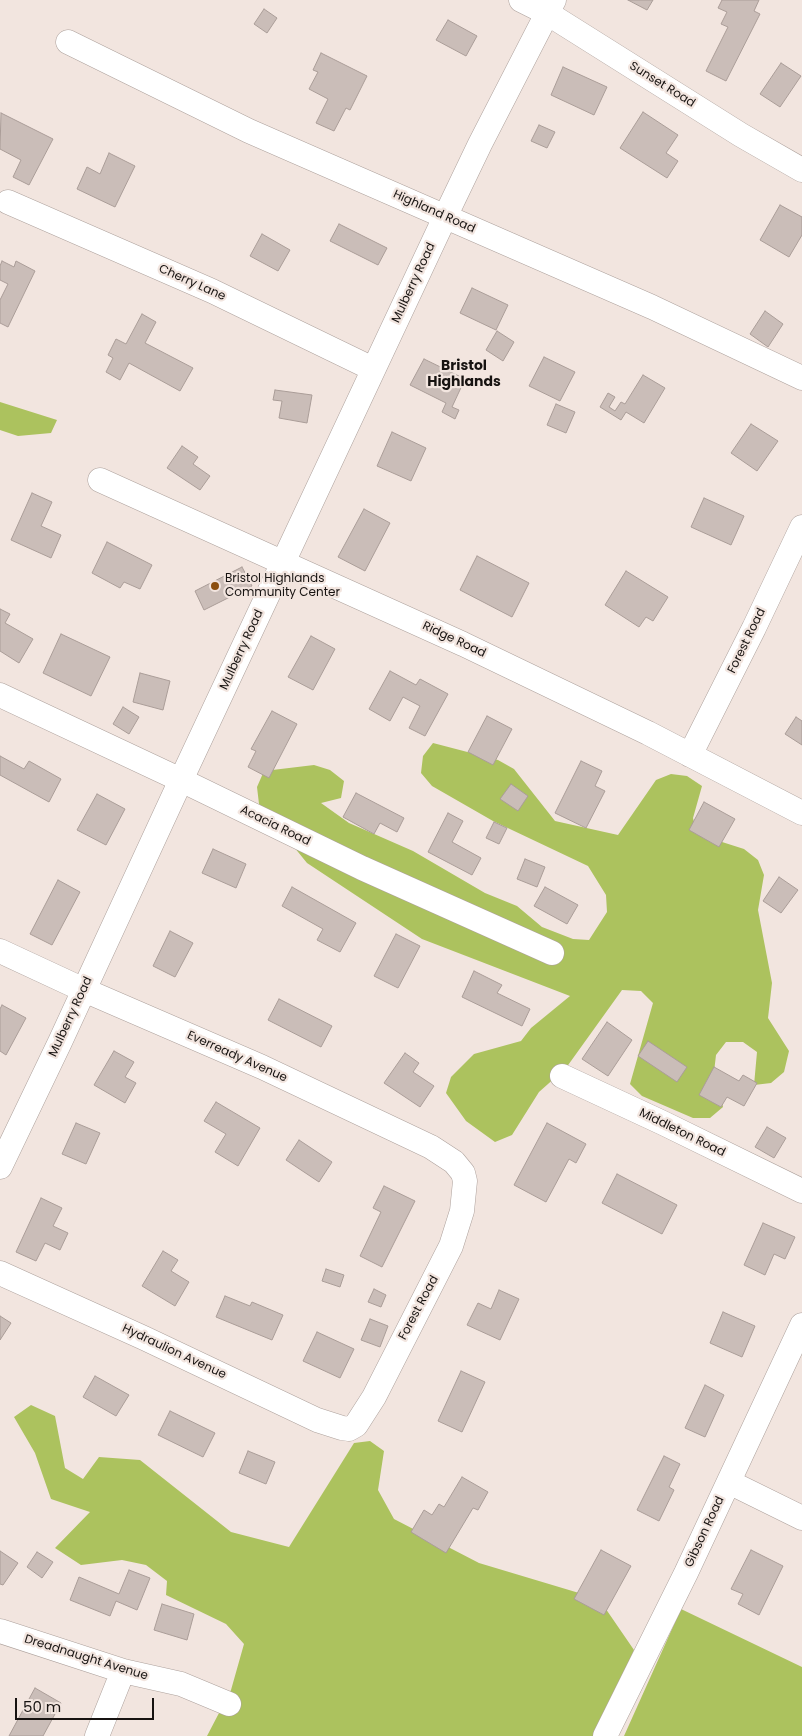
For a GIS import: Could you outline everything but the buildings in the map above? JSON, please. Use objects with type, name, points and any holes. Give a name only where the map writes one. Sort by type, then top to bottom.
[{"type":"street","name":"Sunset Road","points":[[521,0],[550,6],[733,130],[802,170]]},
{"type":"street","name":"Mulberry Road","points":[[0,1167],[445,217],[550,6]]},
{"type":"street","name":"Highland Road","points":[[68,42],[249,131],[652,307],[802,378]]},
{"type":"street","name":"Cherry Lane","points":[[8,202],[212,291],[374,369]]},
{"type":"street","name":"Ridge Road","points":[[100,480],[463,644],[648,733],[802,813]]},
{"type":"street","name":"Forest Road","points":[[690,755],[754,628],[802,526]]},
{"type":"street","name":"Acacia Road","points":[[0,696],[181,780],[362,868],[552,953]]},
{"type":"street","name":"Everready Avenue","points":[[0,951],[84,990],[262,1067],[431,1147],[454,1162],[464,1177]]},
{"type":"street","name":"Middleton Road","points":[[562,1076],[802,1191]]},
{"type":"street","name":"Forest Road","points":[[349,1429],[356,1425],[374,1396],[451,1246],[462,1211],[464,1177]]},
{"type":"street","name":"Hydraulion Avenue","points":[[0,1273],[144,1338],[317,1420],[349,1429]]},
{"type":"street","name":"Gibson Road","points":[[605,1736],[802,1325]]},
{"type":"street","points":[[728,1482],[802,1518]]},
{"type":"street","name":"Dreadnaught Avenue","points":[[0,1631],[123,1671],[181,1684],[229,1704]]},
{"type":"street","points":[[97,1736],[123,1671]]},
{"type":"green space","points":[[0,402],[57,420],[51,433],[18,436],[0,430]]},
{"type":"green space","points":[[433,743],[498,760],[514,769],[555,821],[618,835],[656,780],[671,774],[687,776],[702,786],[693,818],[697,834],[744,849],[758,860],[764,875],[758,910],[772,983],[768,1018],[789,1051],[784,1072],[771,1083],[754,1085],[757,1052],[743,1042],[726,1042],[716,1055],[714,1072],[723,1107],[710,1118],[693,1118],[642,1096],[630,1084],[653,1003],[641,991],[622,990],[566,1068],[539,1092],[512,1135],[495,1142],[466,1121],[446,1093],[451,1077],[474,1054],[521,1041],[531,1028],[570,996],[422,939],[307,863],[259,804],[257,787],[264,771],[314,765],[330,770],[344,781],[341,798],[321,803],[349,823],[413,851],[485,893],[517,906],[542,927],[573,939],[589,940],[607,912],[606,895],[588,866],[493,821],[432,786],[421,773],[423,756]]},
{"type":"green space","points":[[31,1405],[55,1416],[65,1468],[83,1479],[99,1457],[140,1460],[231,1532],[289,1547],[354,1443],[370,1441],[384,1451],[378,1490],[394,1519],[479,1563],[599,1599],[634,1650],[595,1736],[207,1736],[231,1690],[244,1644],[226,1624],[166,1595],[167,1581],[146,1565],[122,1560],[81,1565],[55,1548],[90,1512],[51,1499],[35,1453],[14,1417]]},
{"type":"green space","points":[[681,1609],[802,1667],[802,1736],[624,1736]]},
{"type":"place","name":"Bristol Highlands Community Center","points":[[215,586]]},
{"type":"district","name":"Bristol Highlands","points":[[464,374]]}]
